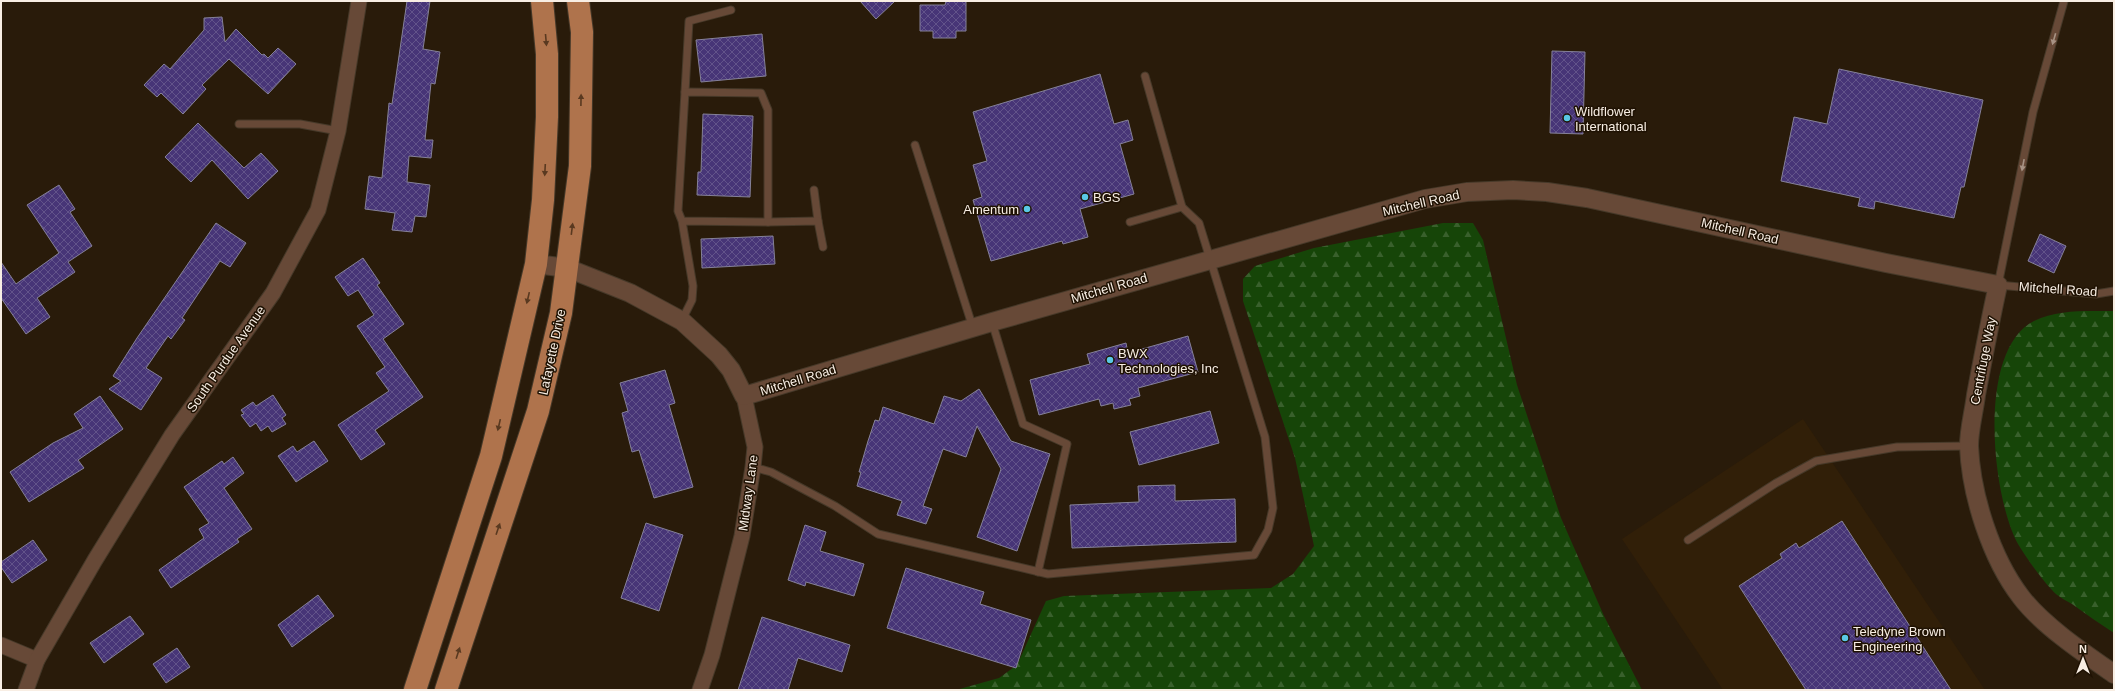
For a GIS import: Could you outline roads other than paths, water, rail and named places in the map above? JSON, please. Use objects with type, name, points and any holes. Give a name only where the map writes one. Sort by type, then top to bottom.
[{"type":"main road","points":[[415,690],[492,456],[536,264],[543,200],[547,117],[547,54],[542,1]]},
{"type":"main road","name":"Lafayette Drive","points":[[446,690],[538,411],[561,314],[580,166],[582,32],[578,1]]},
{"type":"street","name":"South Purdue Avenue","points":[[26,690],[37,660],[95,560],[172,435],[273,293],[318,210],[338,130],[360,1]]},
{"type":"street","name":"Mitchell Road","points":[[744,396],[992,322],[1209,260],[1426,199],[1467,192],[1513,190],[1548,192],[1587,198],[1886,263],[1998,285]]},
{"type":"street","name":"Midway Lane","points":[[536,264],[568,268],[630,293],[682,320],[720,355],[732,370],[744,396],[755,446],[753,468],[742,536],[712,655],[700,690]]},
{"type":"street","name":"Centrifuge Way","points":[[1998,285],[1987,337],[1969,446],[1979,508],[2004,570],[2021,597],[2075,647],[2114,674]]},
{"type":"street","points":[[1,645],[37,660]]},
{"type":"lane","name":"Centrifuge Way","points":[[1998,285],[2033,112],[2064,1]]},
{"type":"lane","points":[[682,320],[692,300],[693,286],[682,220],[678,211],[689,21],[731,10]]},
{"type":"lane","points":[[753,468],[770,472],[829,502],[878,534],[1048,574],[1254,554],[1268,530],[1274,508],[1265,437],[1199,224],[1182,207],[1145,76]]},
{"type":"lane","points":[[685,92],[761,93],[768,110],[768,222]]},
{"type":"lane","points":[[239,124],[300,124],[338,130]]},
{"type":"lane","points":[[915,145],[973,328]]},
{"type":"lane","points":[[814,190],[823,247]]},
{"type":"lane","points":[[1130,222],[1182,207]]},
{"type":"lane","points":[[682,220],[768,222],[818,221]]},
{"type":"lane","name":"Mitchell Road","points":[[1998,285],[2096,294],[2114,291]]},
{"type":"lane","points":[[992,322],[1023,424],[1067,444],[1038,572]]},
{"type":"lane","points":[[1688,540],[1776,483],[1816,461],[1896,447],[1969,446]]},
{"type":"place","name":"Wildflower International","points":[[1567,118]]},
{"type":"place","name":"BGS","points":[[1085,197]]},
{"type":"place","name":"Amentum","points":[[1027,209]]},
{"type":"place","name":"BWX Technologies, Inc","points":[[1110,360]]},
{"type":"place","name":"Teledyne Brown Engineering","points":[[1845,638]]}]
